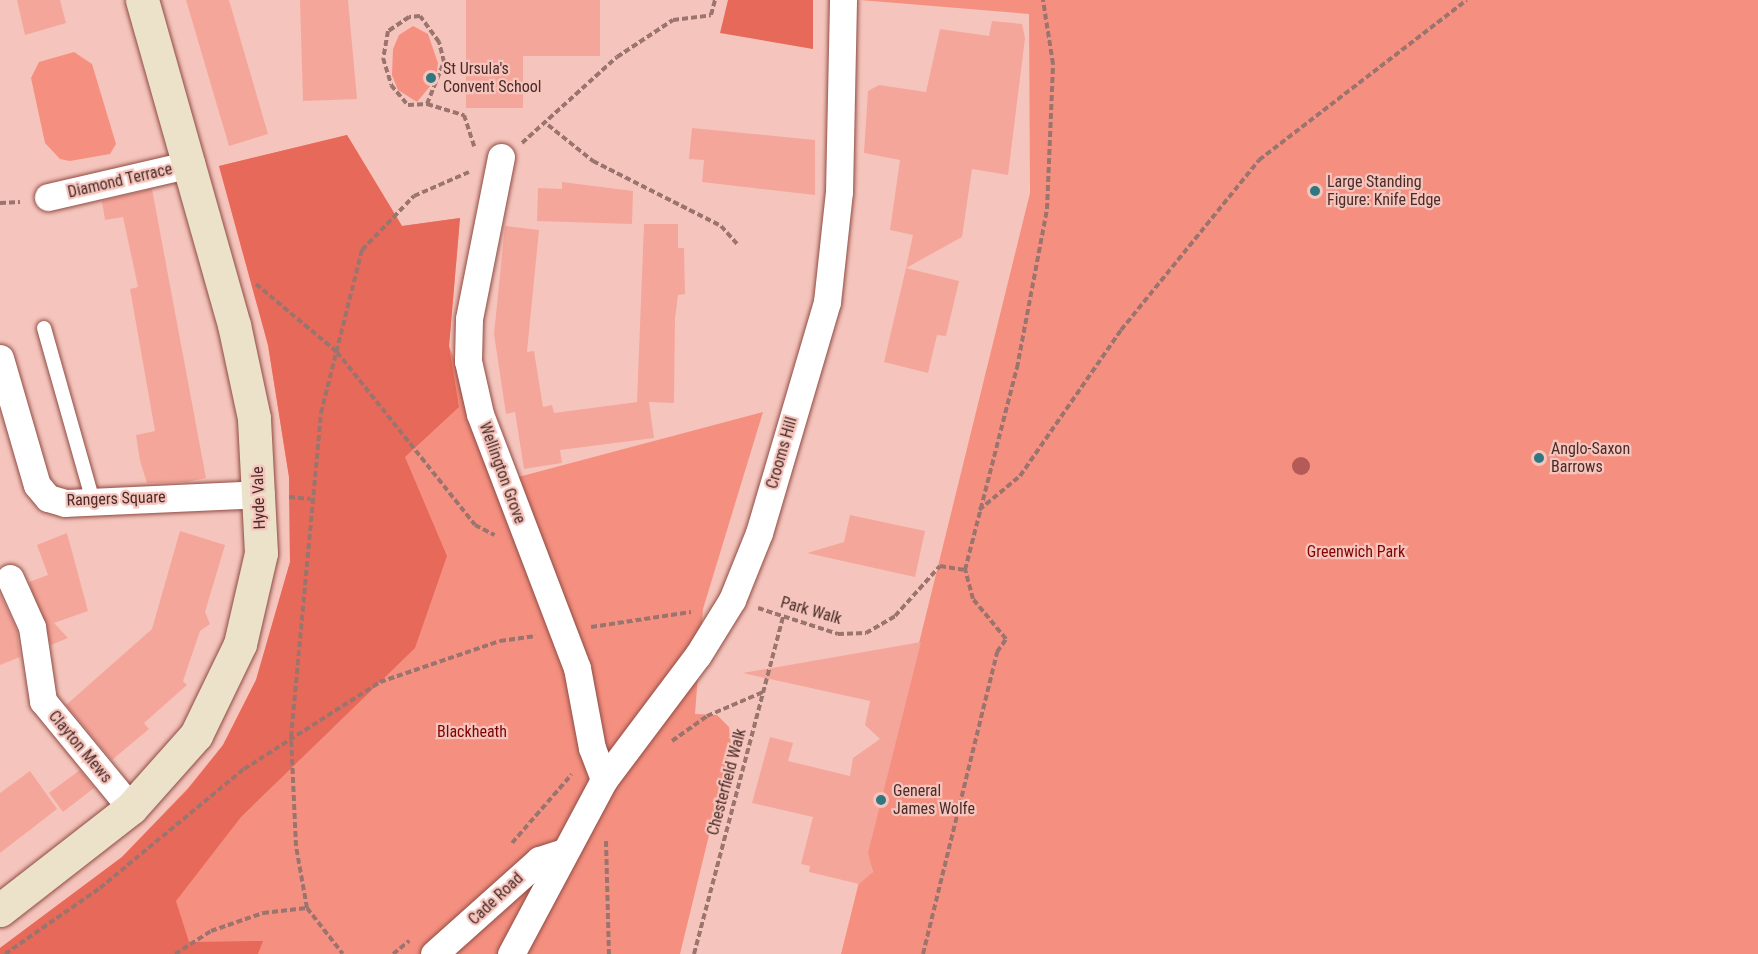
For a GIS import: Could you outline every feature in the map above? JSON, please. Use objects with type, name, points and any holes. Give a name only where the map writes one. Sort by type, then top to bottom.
[{"type":"main road","name":"Hyde Vale","points":[[0,910],[131,808],[196,735],[219,696],[253,598],[273,495],[191,164],[142,0]]},
{"type":"street","name":"Crooms Hill","points":[[511,954],[604,780],[698,655],[732,600],[759,533],[827,302],[840,192],[843,0]]},
{"type":"street","name":"Wellington Grove","points":[[491,162],[469,319],[468,361],[480,414],[524,537],[577,668],[591,748],[604,780]]},
{"type":"street","name":"Diamond Terrace","points":[[39,199],[191,164]]},
{"type":"street","name":"Rangers Square","points":[[0,358],[38,485],[48,498],[93,501],[273,495]]},
{"type":"street","name":"Clayton Mews","points":[[10,578],[32,627],[43,702],[131,808]]},
{"type":"street","name":"Cade Road","points":[[425,945],[539,860],[564,852]]},
{"type":"lane","points":[[44,328],[93,501]]},
{"type":"path","points":[[343,954],[307,909],[296,846],[291,737],[321,413],[362,250],[414,196],[491,162],[548,125],[617,57],[673,20],[711,15],[716,0]]},
{"type":"path","points":[[923,954],[997,652],[1006,639],[973,599],[965,570],[1017,368],[1047,209],[1053,64],[1043,0]]},
{"type":"path","points":[[979,510],[1020,476],[1121,330],[1259,160],[1467,0]]},
{"type":"path","points":[[427,104],[444,62],[439,42],[420,16],[410,17],[388,31],[383,58],[391,85],[408,105],[427,104],[464,115],[491,162]]},
{"type":"path","points":[[548,125],[593,161],[721,226],[737,244]]},
{"type":"path","points":[[0,203],[39,199]]},
{"type":"path","points":[[254,282],[337,352],[475,525],[503,539],[524,537]]},
{"type":"path","points":[[273,495],[312,499]]},
{"type":"path","name":"Park Walk","points":[[732,600],[838,634],[866,633],[895,616],[940,566],[965,570]]},
{"type":"path","points":[[5,954],[100,888],[150,842],[291,737],[380,682],[500,641],[692,612],[732,600]]},
{"type":"path","points":[[685,621],[692,612]]},
{"type":"path","name":"Chesterfield Walk","points":[[694,954],[783,616]]},
{"type":"path","points":[[508,847],[591,748]]},
{"type":"path","points":[[606,834],[609,954]]},
{"type":"path","points":[[95,883],[100,888]]},
{"type":"path","points":[[175,954],[211,931],[263,913],[307,909]]},
{"type":"path","points":[[393,954],[425,945]]},
{"type":"green space","name":"Greenwich Park","points":[[860,0],[1758,0],[1758,954],[841,954],[859,882],[873,872],[867,854],[1030,193],[1029,14]]},
{"type":"green space","points":[[413,26],[428,34],[438,63],[436,79],[417,102],[398,90],[392,75],[393,49],[399,35]]},
{"type":"green space","points":[[74,52],[92,64],[116,144],[110,154],[70,161],[60,159],[45,143],[31,78],[39,62]]},
{"type":"green space","name":"Blackheath","points":[[347,135],[402,226],[460,218],[449,346],[503,481],[763,412],[703,609],[695,714],[717,715],[729,727],[731,745],[680,954],[0,954],[0,948],[122,857],[188,788],[223,745],[256,680],[290,562],[289,477],[268,345],[219,166]]},
{"type":"shaded area","points":[[728,0],[813,0],[813,49],[720,33]]},
{"type":"shaded area","points":[[347,135],[402,226],[460,218],[449,346],[459,407],[405,457],[447,556],[415,648],[241,817],[176,901],[189,942],[263,941],[258,954],[0,954],[0,948],[122,857],[188,789],[223,745],[256,680],[290,562],[289,477],[268,345],[219,166]]},
{"type":"building","points":[[17,0],[60,0],[66,23],[25,35]]},
{"type":"building","points":[[186,0],[229,0],[268,134],[229,146]]},
{"type":"building","points":[[300,0],[348,0],[357,99],[303,101]]},
{"type":"building","points":[[466,0],[600,0],[600,56],[523,56],[523,108],[466,108]]},
{"type":"building","points":[[992,21],[1022,24],[1025,38],[1008,175],[972,169],[962,237],[906,268],[913,235],[890,230],[900,160],[864,153],[868,91],[879,85],[926,92],[940,29],[989,36]]},
{"type":"building","points":[[692,128],[815,140],[815,195],[702,182],[704,160],[689,159]]},
{"type":"building","points":[[562,182],[633,191],[632,224],[537,221],[538,188],[562,189]]},
{"type":"building","points":[[152,189],[206,478],[187,482],[147,483],[140,461],[136,435],[155,431],[130,289],[138,287],[123,217],[105,220],[102,201]]},
{"type":"building","points":[[644,224],[678,224],[678,248],[684,248],[685,294],[678,295],[675,319],[674,403],[649,402],[654,438],[560,450],[562,463],[524,469],[515,412],[506,414],[494,334],[505,226],[539,230],[527,352],[534,351],[543,407],[552,405],[554,413],[637,402]]},
{"type":"building","points":[[906,268],[959,281],[946,336],[937,335],[928,373],[884,362]]},
{"type":"building","points":[[850,515],[925,531],[915,577],[807,553],[844,542]]},
{"type":"building","points":[[180,531],[225,545],[205,612],[210,624],[200,631],[183,681],[187,685],[144,723],[149,729],[112,760],[66,705],[152,629]]},
{"type":"building","points":[[67,533],[88,611],[54,623],[68,638],[51,645],[29,582],[48,575],[37,545]]},
{"type":"building","points":[[0,594],[17,631],[20,657],[0,665]]},
{"type":"building","points":[[921,642],[868,853],[873,872],[859,884],[809,872],[810,866],[801,864],[813,817],[752,803],[770,737],[793,743],[788,761],[850,776],[853,758],[880,739],[865,725],[870,701],[743,673]]},
{"type":"building","points":[[80,770],[94,788],[63,812],[49,793]]},
{"type":"building","points":[[30,771],[57,809],[0,853],[0,793]]},
{"type":"place","name":"St Ursula's Convent School","points":[[431,78]]},
{"type":"place","name":"Large Standing Figure: Knife Edge","points":[[1315,191]]},
{"type":"place","name":"Anglo-Saxon Barrows","points":[[1539,458]]},
{"type":"place","name":"General James Wolfe","points":[[881,800]]}]
